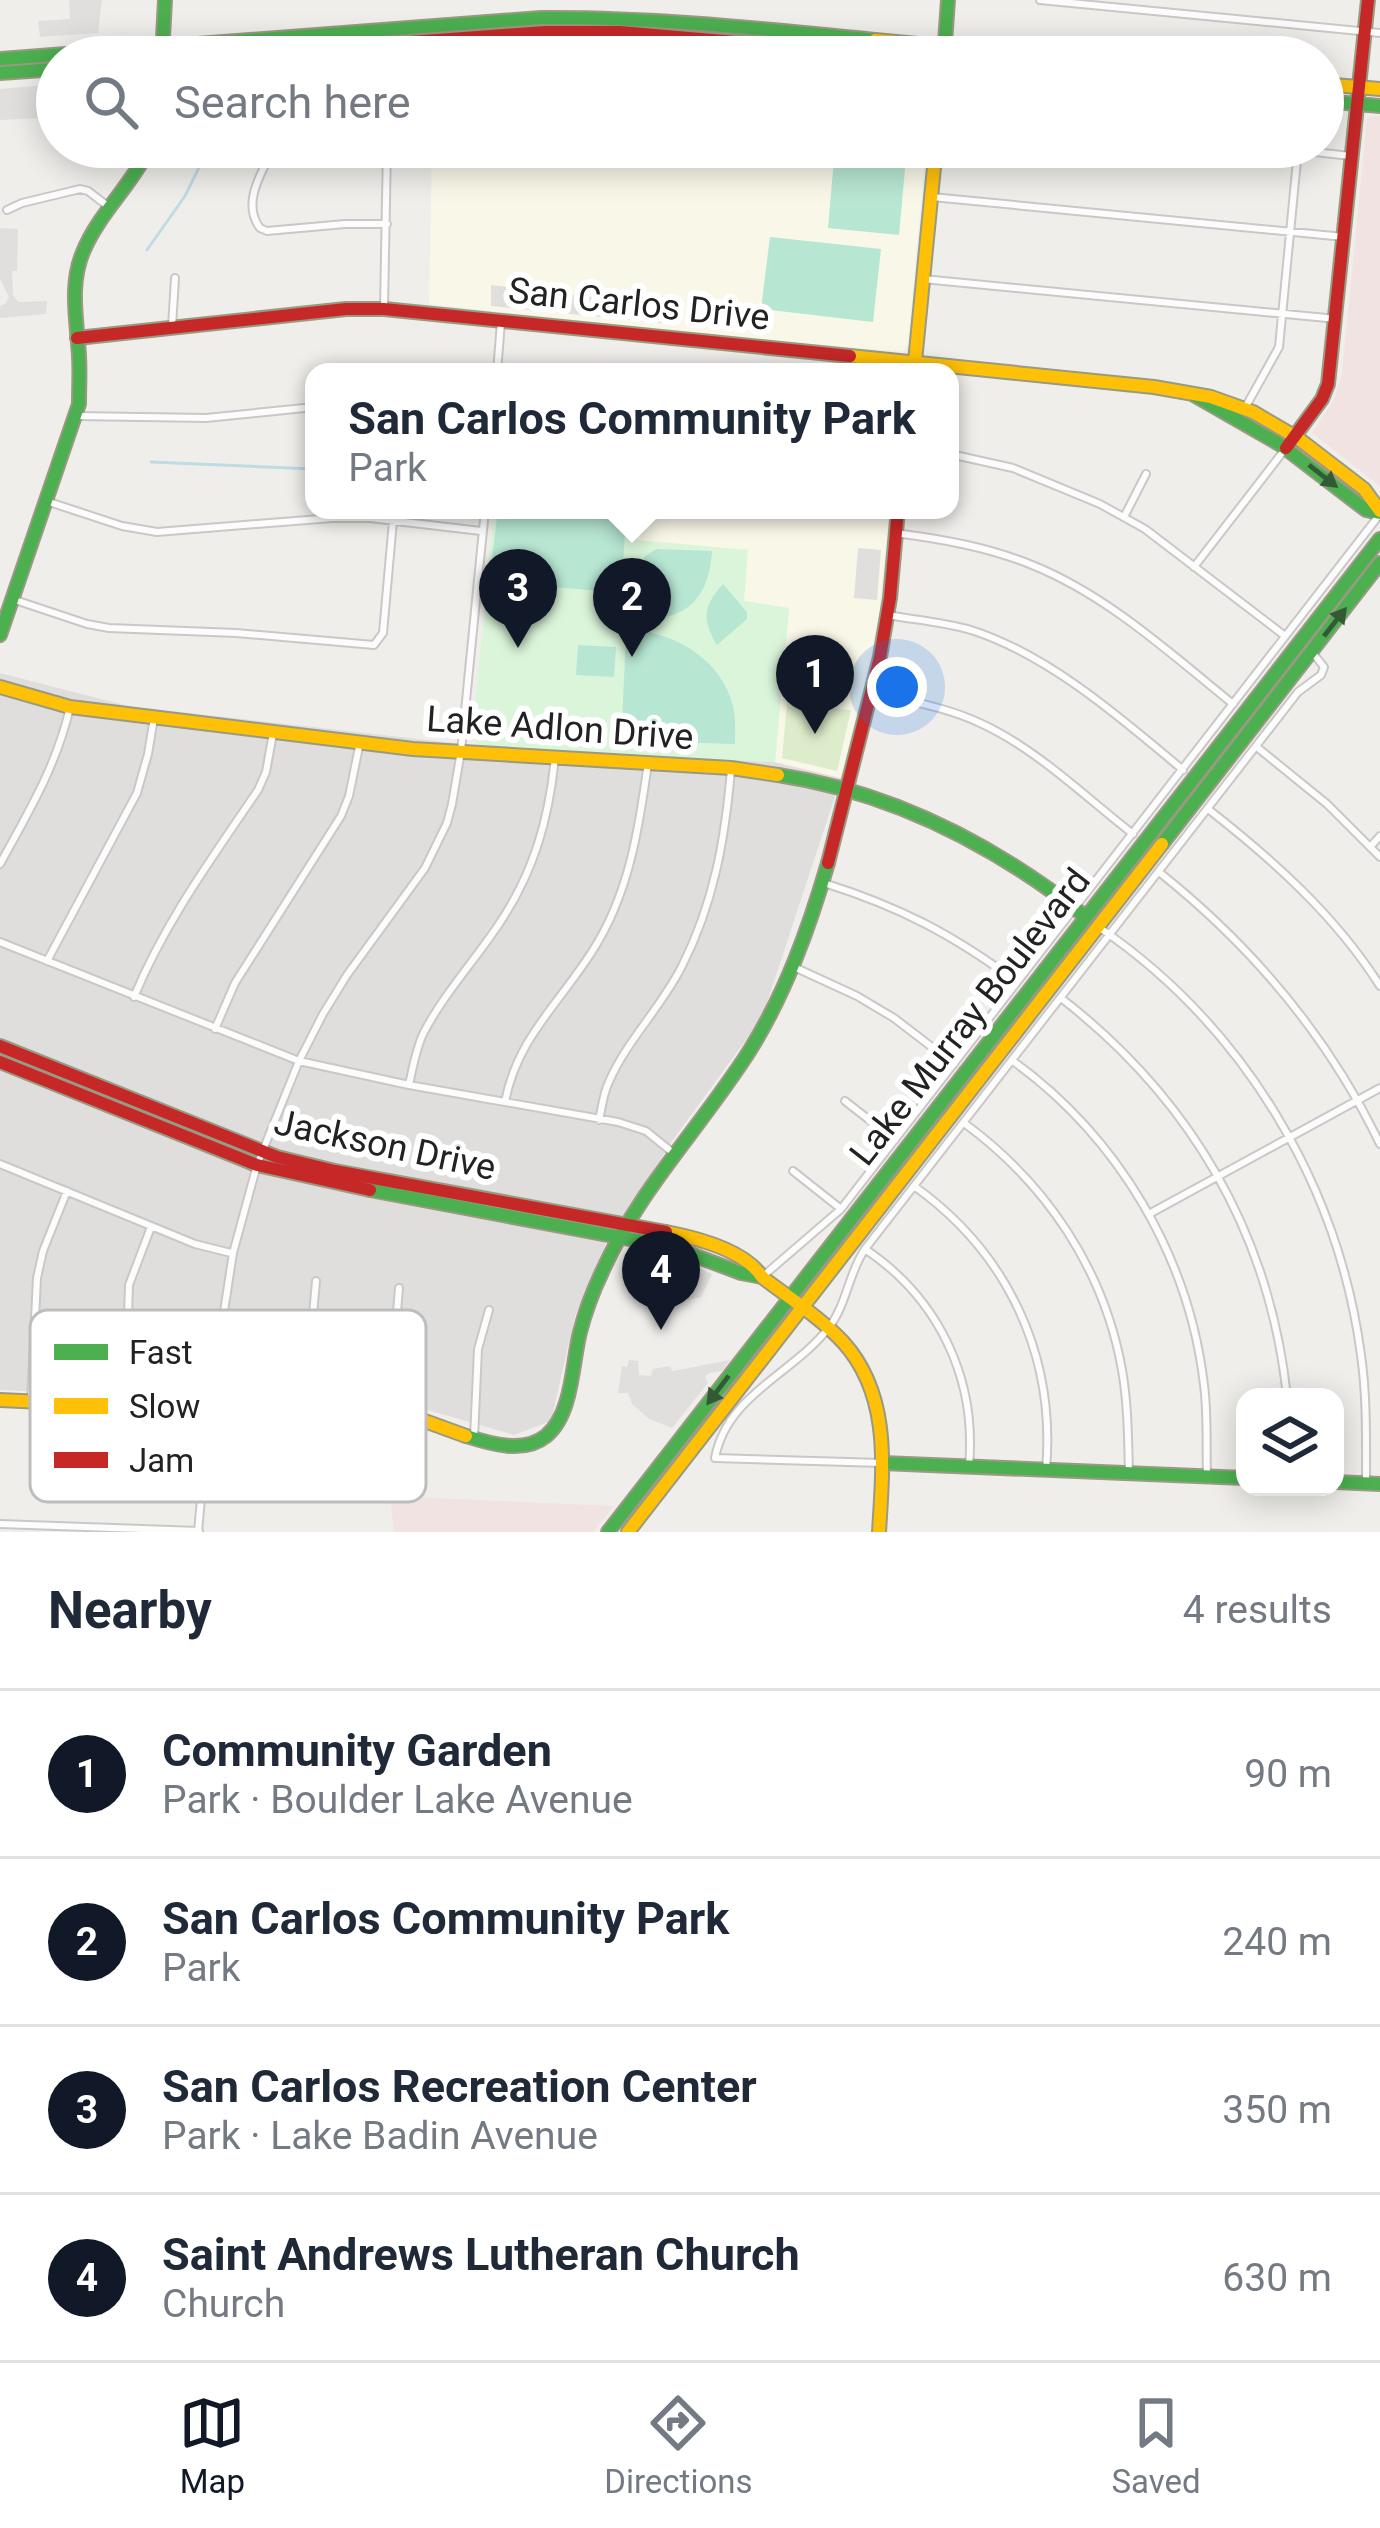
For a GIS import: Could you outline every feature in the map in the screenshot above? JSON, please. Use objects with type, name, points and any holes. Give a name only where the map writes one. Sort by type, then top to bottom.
[{"type":"street","points":[[162,36],[165,0]]},
{"type":"street","points":[[945,36],[948,0]]},
{"type":"street","points":[[1040,0],[1372,33]]},
{"type":"street","points":[[1194,566],[1295,436],[1328,384],[1359,87],[1372,33],[1368,0]]},
{"type":"street","points":[[334,36],[541,18],[617,17],[800,36]]},
{"type":"street","points":[[491,36],[545,32],[677,36]]},
{"type":"street","points":[[0,58],[36,56]]},
{"type":"street","points":[[0,73],[36,70]]},
{"type":"street","points":[[1344,85],[1380,89]]},
{"type":"street","points":[[1344,102],[1380,106]]},
{"type":"street","points":[[1344,155],[1351,156]]},
{"type":"street","points":[[0,635],[76,416],[80,366],[74,300],[77,268],[90,237],[139,168]]},
{"type":"street","points":[[264,168],[255,186],[253,216],[260,229],[387,224]]},
{"type":"street","points":[[384,309],[387,168]]},
{"type":"street","points":[[915,363],[934,168]]},
{"type":"street","points":[[1245,408],[1277,353],[1296,168]]},
{"type":"street","points":[[7,210],[80,189],[112,209]]},
{"type":"street","points":[[932,197],[1345,237]]},
{"type":"street","points":[[172,327],[175,278]]},
{"type":"street","points":[[923,279],[1337,319]]},
{"type":"street","name":"San Carlos Drive","points":[[77,338],[384,309],[870,363]]},
{"type":"street","points":[[498,363],[501,321]]},
{"type":"street","name":"San Carlos Drive","points":[[959,372],[1154,387],[1214,397],[1295,436],[1375,498],[1380,513]]},
{"type":"street","name":"San Carlos Drive","points":[[1194,395],[1286,448],[1366,510],[1380,513]]},
{"type":"street","points":[[76,416],[206,418],[305,408]]},
{"type":"street","points":[[959,456],[1013,468],[1073,490],[1145,529],[1286,637]]},
{"type":"street","points":[[1124,518],[1146,475]]},
{"type":"street","points":[[46,501],[122,526],[157,532],[320,519]]},
{"type":"street","name":"Lake Murray Boulevard","points":[[608,1532],[790,1298],[1081,912],[1133,834],[1380,513]]},
{"type":"street","points":[[352,519],[482,532]]},
{"type":"street","points":[[224,1310],[232,1253],[260,1158],[298,1061],[347,975],[425,868],[447,823],[461,751],[484,519]]},
{"type":"street","points":[[426,1421],[508,1447],[547,1436],[561,1415],[581,1327],[623,1230],[751,1049],[794,967],[824,883],[872,692],[887,615],[897,519]]},
{"type":"street","points":[[12,599],[109,628],[374,645],[383,633],[393,521]]},
{"type":"street","points":[[895,533],[986,549],[1045,570],[1121,616],[1234,704]]},
{"type":"street","name":"Lake Murray Boulevard","points":[[762,1276],[841,1209],[1017,982],[1081,912],[1100,900],[1380,539]]},
{"type":"street","name":"Lake Murray Boulevard","points":[[882,1463],[715,1458],[718,1439],[754,1392],[828,1328],[865,1249],[1013,1061],[1380,563]]},
{"type":"street","points":[[887,615],[948,624],[1025,653],[1064,677],[1184,770]]},
{"type":"street","name":"Lake Murray Boulevard","points":[[628,1532],[1084,945],[1105,931],[1160,872],[1298,692],[1322,675],[1324,667],[1312,652]]},
{"type":"street","name":"Lake Adlon Drive","points":[[0,687],[70,707],[273,733],[461,751],[731,768],[791,777],[907,810],[964,836],[1081,912]]},
{"type":"street","points":[[872,692],[943,709],[997,732],[1133,834]]},
{"type":"street","points":[[0,864],[60,748],[70,707]]},
{"type":"street","points":[[46,962],[137,794],[154,718]]},
{"type":"street","points":[[134,997],[175,912],[258,790],[273,733]]},
{"type":"street","points":[[214,1029],[235,983],[341,815],[360,742]]},
{"type":"street","points":[[1256,747],[1304,784],[1380,857]]},
{"type":"street","points":[[409,1085],[426,1028],[500,922],[534,860],[546,821],[555,757]]},
{"type":"street","points":[[506,1102],[510,1077],[524,1047],[593,951],[620,894],[638,838],[648,763]]},
{"type":"street","points":[[599,1120],[606,1087],[682,968],[700,926],[723,848],[731,768]]},
{"type":"street","points":[[1208,809],[1293,883],[1380,986]]},
{"type":"street","points":[[1370,847],[1380,836]]},
{"type":"street","points":[[1160,872],[1280,987],[1318,1037],[1380,1144]]},
{"type":"street","points":[[824,883],[913,915],[1017,982]]},
{"type":"street","points":[[1100,900],[1105,931],[1209,1023],[1250,1075],[1290,1138],[1323,1207],[1352,1303],[1373,1484]]},
{"type":"street","points":[[1081,912],[1084,945]]},
{"type":"street","points":[[0,942],[298,1061],[646,1131],[674,1154]]},
{"type":"street","points":[[794,967],[894,1018],[953,1064]]},
{"type":"street","points":[[1060,998],[1112,1040],[1150,1080],[1218,1176],[1244,1228],[1265,1287],[1286,1388]]},
{"type":"street","name":"Jackson Drive","points":[[0,1046],[260,1158]]},
{"type":"street","points":[[1013,1061],[1088,1128],[1116,1162],[1149,1214],[1177,1273],[1196,1338],[1206,1402],[1207,1477]]},
{"type":"street","name":"Jackson Drive","points":[[0,1062],[352,1189],[623,1230],[747,1276],[762,1276],[828,1328],[856,1357],[872,1388],[881,1422],[879,1532]]},
{"type":"street","points":[[1149,1214],[1380,1088]]},
{"type":"street","points":[[845,1101],[895,1140]]},
{"type":"street","points":[[964,1124],[1036,1189],[1090,1270],[1106,1307],[1121,1366],[1129,1473]]},
{"type":"street","points":[[0,1164],[195,1244],[232,1253]]},
{"type":"street","points":[[793,1171],[841,1209]]},
{"type":"street","points":[[914,1186],[969,1233],[1019,1306],[1042,1377],[1046,1470]]},
{"type":"street","points":[[35,1310],[43,1251],[67,1191]]},
{"type":"street","points":[[128,1310],[129,1285],[152,1226]]},
{"type":"street","points":[[865,1249],[921,1299],[952,1351],[969,1408],[969,1468]]},
{"type":"street","points":[[313,1310],[316,1281]]},
{"type":"street","points":[[397,1310],[399,1288]]},
{"type":"street","points":[[474,1438],[478,1349],[489,1310]]},
{"type":"street","points":[[0,1400],[30,1401]]},
{"type":"street","points":[[882,1463],[1236,1478]]},
{"type":"street","points":[[0,1524],[199,1532],[200,1502]]},
{"type":"shaded area","points":[[69,0],[102,0],[98,33],[40,36],[38,21],[70,19]]},
{"type":"shaded area","points":[[36,86],[36,118],[0,120],[0,89]]},
{"type":"shaded area","points":[[1370,116],[1380,116],[1380,486],[1312,433],[1334,399],[1342,374]]},
{"type":"shaded area","points":[[432,168],[924,168],[904,352],[429,304]]},
{"type":"shaded area","points":[[0,228],[18,229],[13,295],[18,302],[47,301],[46,314],[0,318],[0,306],[9,297],[0,279]]},
{"type":"shaded area","points":[[491,285],[672,306],[671,324],[491,306]]},
{"type":"shaded area","points":[[640,519],[888,519],[879,618],[841,778],[775,762],[789,609],[744,601],[637,540]]},
{"type":"shaded area","points":[[858,548],[881,550],[877,600],[854,598]]},
{"type":"shaded area","points":[[0,673],[128,706],[479,746],[775,762],[841,778],[762,1018],[675,1137],[606,1243],[575,1316],[551,1421],[514,1435],[426,1410],[426,1310],[30,1310],[30,1391],[0,1390]]},
{"type":"shaded area","points":[[688,1263],[712,1274],[701,1297],[650,1309],[651,1293],[663,1282],[683,1278]]},
{"type":"shaded area","points":[[629,1360],[638,1361],[639,1375],[651,1376],[653,1369],[669,1366],[673,1371],[730,1360],[722,1371],[705,1377],[708,1383],[672,1428],[649,1419],[632,1404],[628,1393],[618,1393],[622,1366],[627,1367]]},
{"type":"shaded area","points":[[426,1498],[614,1506],[593,1532],[394,1532],[391,1502],[426,1502]]},
{"type":"green space","points":[[833,168],[905,168],[899,235],[828,228]]},
{"type":"green space","points":[[770,237],[881,249],[873,322],[761,309]]},
{"type":"green space","points":[[493,519],[640,519],[637,540],[748,550],[744,601],[789,608],[775,762],[479,746],[474,739]]},
{"type":"green space","points":[[497,519],[626,519],[621,593],[489,581]]},
{"type":"green space","points":[[656,549],[712,551],[710,568],[692,604],[670,616],[639,619],[644,557]]},
{"type":"green space","points":[[723,584],[747,612],[747,619],[717,645],[707,613]]},
{"type":"green space","points":[[634,630],[682,644],[708,663],[733,706],[735,744],[633,741],[622,725],[626,634]]},
{"type":"green space","points":[[578,645],[616,647],[614,677],[576,675]]},
{"type":"green space","points":[[787,703],[851,710],[837,771],[782,758]]},
{"type":"waterway","points":[[147,250],[199,168]]},
{"type":"waterway","points":[[151,462],[305,469]]},
{"type":"traffic: fast","points":[[163,36],[165,0]]},
{"type":"traffic: fast","points":[[945,36],[948,0]]},
{"type":"traffic: fast","points":[[303,36],[541,18],[666,22],[833,36]]},
{"type":"traffic: fast","points":[[0,59],[36,56]]},
{"type":"traffic: fast","points":[[0,73],[36,70]]},
{"type":"traffic: fast","points":[[1344,103],[1380,106]]},
{"type":"traffic: fast","points":[[0,635],[79,404],[75,303],[79,265],[98,224],[138,168]]},
{"type":"traffic: fast","points":[[1194,395],[1281,445],[1366,510],[1380,513]]},
{"type":"traffic: fast","points":[[608,1532],[1380,539]]},
{"type":"traffic: fast","points":[[1162,844],[1380,563]]},
{"type":"traffic: fast","points":[[778,775],[862,794],[941,826],[1016,867],[1086,917]]},
{"type":"traffic: fast","points":[[466,1436],[496,1444],[528,1445],[546,1436],[562,1415],[582,1324],[602,1272],[652,1185],[763,1028],[795,959],[828,863]]},
{"type":"traffic: fast","points":[[370,1190],[672,1247],[762,1277]]},
{"type":"traffic: fast","points":[[882,1463],[1236,1478]]},
{"type":"traffic: fast","points":[[1344,1482],[1380,1484]]},
{"type":"traffic: slow","points":[[1344,86],[1380,89]]},
{"type":"traffic: slow","points":[[915,363],[934,168]]},
{"type":"traffic: slow","points":[[850,356],[919,363]]},
{"type":"traffic: slow","points":[[959,367],[1211,397],[1253,412],[1299,439],[1364,489],[1380,511]]},
{"type":"traffic: slow","points":[[0,687],[70,707],[413,749],[731,768],[778,775]]},
{"type":"traffic: slow","points":[[628,1532],[1162,844]]},
{"type":"traffic: slow","points":[[666,1232],[706,1242],[744,1259],[834,1333],[858,1363],[877,1408],[880,1432],[879,1532]]},
{"type":"traffic: slow","points":[[0,1400],[30,1401]]},
{"type":"traffic: slow","points":[[426,1421],[466,1436]]},
{"type":"traffic: jam","points":[[1286,448],[1328,384],[1368,0]]},
{"type":"traffic: jam","points":[[491,36],[545,32],[666,36]]},
{"type":"traffic: jam","points":[[77,338],[384,309],[850,356]]},
{"type":"traffic: jam","points":[[828,863],[880,657],[897,519]]},
{"type":"traffic: jam","points":[[0,1046],[277,1157],[666,1232]]},
{"type":"traffic: jam","points":[[0,1062],[257,1165],[370,1190]]},
{"type":"place","name":"San Carlos Recreation Center","points":[[518,648]]},
{"type":"place","name":"San Carlos Community Park","points":[[632,657]]},
{"type":"place","name":"Community Garden","points":[[815,734]]},
{"type":"place","name":"Saint Andrews Lutheran Church","points":[[661,1330]]}]
